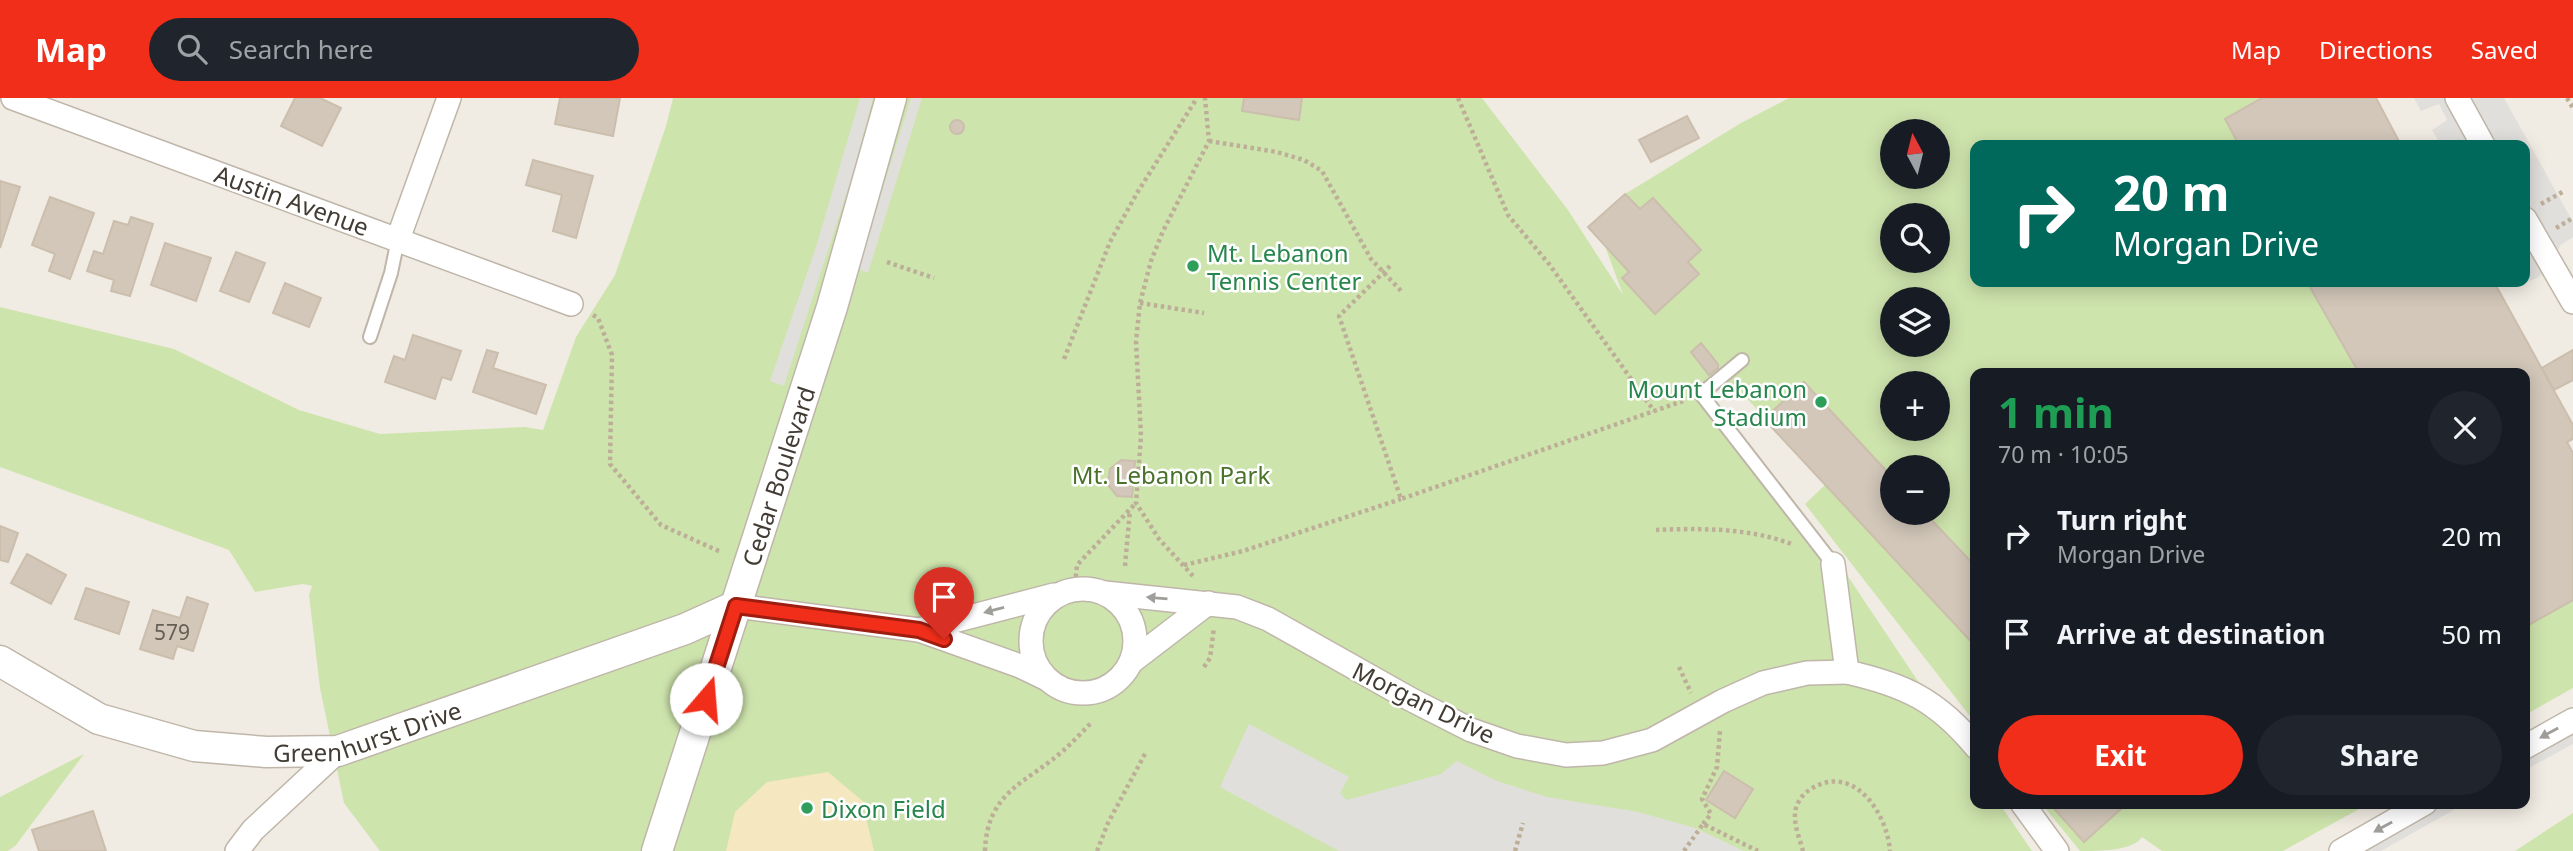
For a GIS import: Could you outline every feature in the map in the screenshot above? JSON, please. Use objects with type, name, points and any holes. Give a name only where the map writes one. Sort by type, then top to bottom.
[{"type":"street","name":"Austin Avenue","points":[[13,98],[571,304]]},
{"type":"street","points":[[398,239],[449,98]]},
{"type":"street","name":"Cedar Boulevard","points":[[657,851],[832,307],[891,98]]},
{"type":"street","points":[[2456,98],[2480,140]]},
{"type":"street","points":[[2530,228],[2573,302]]},
{"type":"street","points":[[1833,564],[1847,672]]},
{"type":"street","points":[[919,630],[1068,591],[1090,589],[1105,593],[1118,602],[1129,615],[1134,630],[1135,647],[1131,662]]},
{"type":"street","points":[[1046,679],[1031,650],[1030,633],[1036,616],[1046,603],[1068,591]]},
{"type":"street","name":"Morgan Drive","points":[[1105,593],[1237,607],[1268,619],[1471,730],[1517,746],[1566,755],[1603,753],[1652,740],[1723,701],[1763,683],[1807,673],[1847,672],[1887,681],[1914,693],[1946,716],[1970,741]]},
{"type":"street","points":[[736,606],[919,630],[1020,666],[1060,688],[1076,693],[1093,692],[1115,681],[1131,662],[1208,603]]},
{"type":"street","name":"Greenhurst Drive","points":[[0,661],[99,719],[194,747],[266,752],[338,751],[685,628],[736,606]]},
{"type":"street","points":[[2530,744],[2573,720]]},
{"type":"street","points":[[237,851],[253,830],[338,751]]},
{"type":"street","points":[[2026,809],[2057,851]]},
{"type":"street","points":[[2341,851],[2415,809]]},
{"type":"lane","points":[[370,337],[391,273],[398,239]]},
{"type":"lane","points":[[1742,360],[1701,394],[1833,564]]},
{"type":"path","points":[[1064,359],[1110,242],[1137,193],[1197,98]]},
{"type":"path","points":[[1196,581],[1159,539],[1136,503],[1141,436],[1136,341],[1140,303],[1151,261],[1163,231],[1209,141],[1205,98]]},
{"type":"path","points":[[1458,98],[1508,215],[1549,264],[1654,411]]},
{"type":"path","points":[[2567,98],[2573,108]]},
{"type":"path","points":[[1209,141],[1277,152],[1304,160],[1322,171],[1368,254],[1402,292]]},
{"type":"path","points":[[887,262],[934,278]]},
{"type":"path","points":[[1390,266],[1339,316],[1401,499]]},
{"type":"path","points":[[1140,303],[1204,313]]},
{"type":"path","points":[[571,304],[598,318],[612,355],[610,464],[661,525],[721,552]]},
{"type":"path","points":[[1184,565],[1243,551],[1401,499],[1701,394]]},
{"type":"path","points":[[1068,591],[1077,565],[1136,503]]},
{"type":"path","points":[[1125,566],[1130,509]]},
{"type":"path","points":[[1656,530],[1689,528],[1732,531],[1787,542],[1833,564]]},
{"type":"path","points":[[1204,667],[1210,658],[1214,627]]},
{"type":"path","points":[[1679,667],[1693,697]]},
{"type":"path","points":[[985,851],[992,816],[1002,801],[1017,783],[1064,750],[1092,722]]},
{"type":"path","points":[[1684,851],[1711,814],[1702,799],[1717,767],[1720,726]]},
{"type":"path","points":[[1097,851],[1108,823],[1146,752]]},
{"type":"path","points":[[1803,851],[1794,813],[1802,795],[1816,785],[1834,780],[1852,785],[1873,803],[1889,837],[1890,851]]},
{"type":"path","points":[[1515,851],[1522,823]]},
{"type":"path","points":[[1703,824],[1758,851]]},
{"type":"green space","name":"Mt. Lebanon Park","points":[[673,98],[1482,98],[1568,210],[1623,295],[1605,246],[1588,227],[1625,194],[1741,123],[1789,98],[2262,98],[2225,119],[2236,140],[1970,140],[1970,287],[2310,287],[2356,368],[1970,368],[1970,716],[1805,504],[1825,485],[1735,385],[1703,386],[1837,560],[1970,759],[1970,809],[2003,809],[2032,851],[380,851],[344,803],[320,688],[309,595],[312,586],[303,584],[255,592],[229,550],[0,467],[0,307],[174,349],[299,410],[380,434],[525,427],[543,430],[576,337],[615,275]]},
{"type":"green space","points":[[2573,600],[2573,688],[2530,712],[2530,624]]},
{"type":"green space","points":[[84,754],[16,845],[8,851],[0,851],[0,797]]},
{"type":"green space","points":[[2046,809],[2359,809],[2283,851],[2162,851],[2142,837],[2138,842],[2124,848],[2080,851]]},
{"type":"green space","points":[[2573,813],[2573,851],[2515,851]]},
{"type":"sand","name":"Dixon Field","points":[[828,772],[865,803],[859,810],[867,822],[874,851],[726,851],[735,812],[767,782]]},
{"type":"shaded area","points":[[860,98],[873,98],[853,173],[784,386],[770,381],[816,247]]},
{"type":"shaded area","points":[[911,98],[922,98],[868,273],[858,269]]},
{"type":"shaded area","points":[[2414,98],[2504,98],[2527,140],[2438,140],[2432,130],[2447,120],[2439,104],[2421,111]]},
{"type":"shaded area","points":[[2530,145],[2573,222],[2573,237],[2561,245],[2539,277],[2530,281]]},
{"type":"shaded area","points":[[1249,724],[1349,777],[1340,793],[1347,800],[1441,774],[1457,761],[1497,781],[1547,797],[1638,812],[1695,828],[1744,851],[1339,851],[1220,787]]},
{"type":"shaded area","points":[[2573,729],[2573,744],[2530,767],[2530,753]]},
{"type":"shaded area","points":[[2429,809],[2455,809],[2381,851],[2354,851]]},
{"type":"building","points":[[295,98],[320,98],[341,108],[322,146],[281,126]]},
{"type":"building","points":[[560,98],[620,98],[613,136],[555,124]]},
{"type":"building","points":[[1244,98],[1302,98],[1299,120],[1242,111]]},
{"type":"building","points":[[2262,98],[2376,98],[2398,140],[2236,140],[2225,119]]},
{"type":"building","points":[[1687,116],[1699,138],[1651,162],[1639,140]]},
{"type":"building","points":[[954,120],[960,120],[964,127],[960,134],[954,134],[950,130],[950,124]]},
{"type":"building","points":[[533,160],[593,176],[576,238],[553,231],[562,195],[526,185]]},
{"type":"building","points":[[0,181],[20,187],[0,248]]},
{"type":"building","points":[[1625,194],[1640,209],[1653,198],[1701,250],[1688,262],[1699,274],[1655,314],[1622,278],[1629,272],[1588,227]]},
{"type":"building","points":[[50,197],[94,213],[70,279],[49,271],[55,254],[32,245]]},
{"type":"building","points":[[131,217],[153,224],[130,296],[111,291],[114,280],[87,271],[94,251],[103,254],[114,221],[128,225]]},
{"type":"building","points":[[165,243],[211,258],[196,301],[151,285]]},
{"type":"building","points":[[236,252],[265,263],[249,302],[220,291]]},
{"type":"building","points":[[285,283],[321,298],[309,327],[273,313]]},
{"type":"building","points":[[2310,287],[2497,287],[2573,425],[2573,439],[2567,442],[2573,453],[2573,600],[2530,624],[2530,368],[2356,368]]},
{"type":"building","points":[[413,335],[461,351],[451,380],[442,377],[435,399],[385,382],[394,356],[405,360]]},
{"type":"building","points":[[1701,343],[1718,364],[1718,368],[1709,375],[1691,352]]},
{"type":"building","points":[[487,350],[498,353],[493,368],[546,385],[536,414],[473,392]]},
{"type":"building","points":[[2573,350],[2573,380],[2554,390],[2542,368]]},
{"type":"building","points":[[1804,382],[1880,464],[1880,525],[1936,525],[1970,561],[1970,641],[1764,419]]},
{"type":"building","points":[[1121,460],[1135,461],[1132,497],[1117,496],[1108,485],[1110,469]]},
{"type":"building","points":[[0,526],[18,533],[8,562],[0,560]]},
{"type":"building","points":[[27,554],[66,575],[51,604],[11,583]]},
{"type":"building","points":[[86,588],[129,602],[119,634],[75,619]]},
{"type":"building","points":[[187,597],[208,604],[193,651],[177,646],[173,659],[140,649],[153,610],[180,618]]},
{"type":"building","points":[[1724,771],[1753,789],[1735,818],[1706,800]]},
{"type":"building","points":[[2054,809],[2121,809],[2084,842]]},
{"type":"building","points":[[93,811],[106,851],[39,851],[32,830]]},
{"type":"place","name":"Mt. Lebanon Tennis Center","points":[[1193,266]]},
{"type":"place","name":"Mount Lebanon Stadium","points":[[1821,402]]},
{"type":"place","name":"Dixon Field","points":[[807,808]]},
{"type":"route","points":[[706,699],[736,606],[919,630],[944,639]]}]
